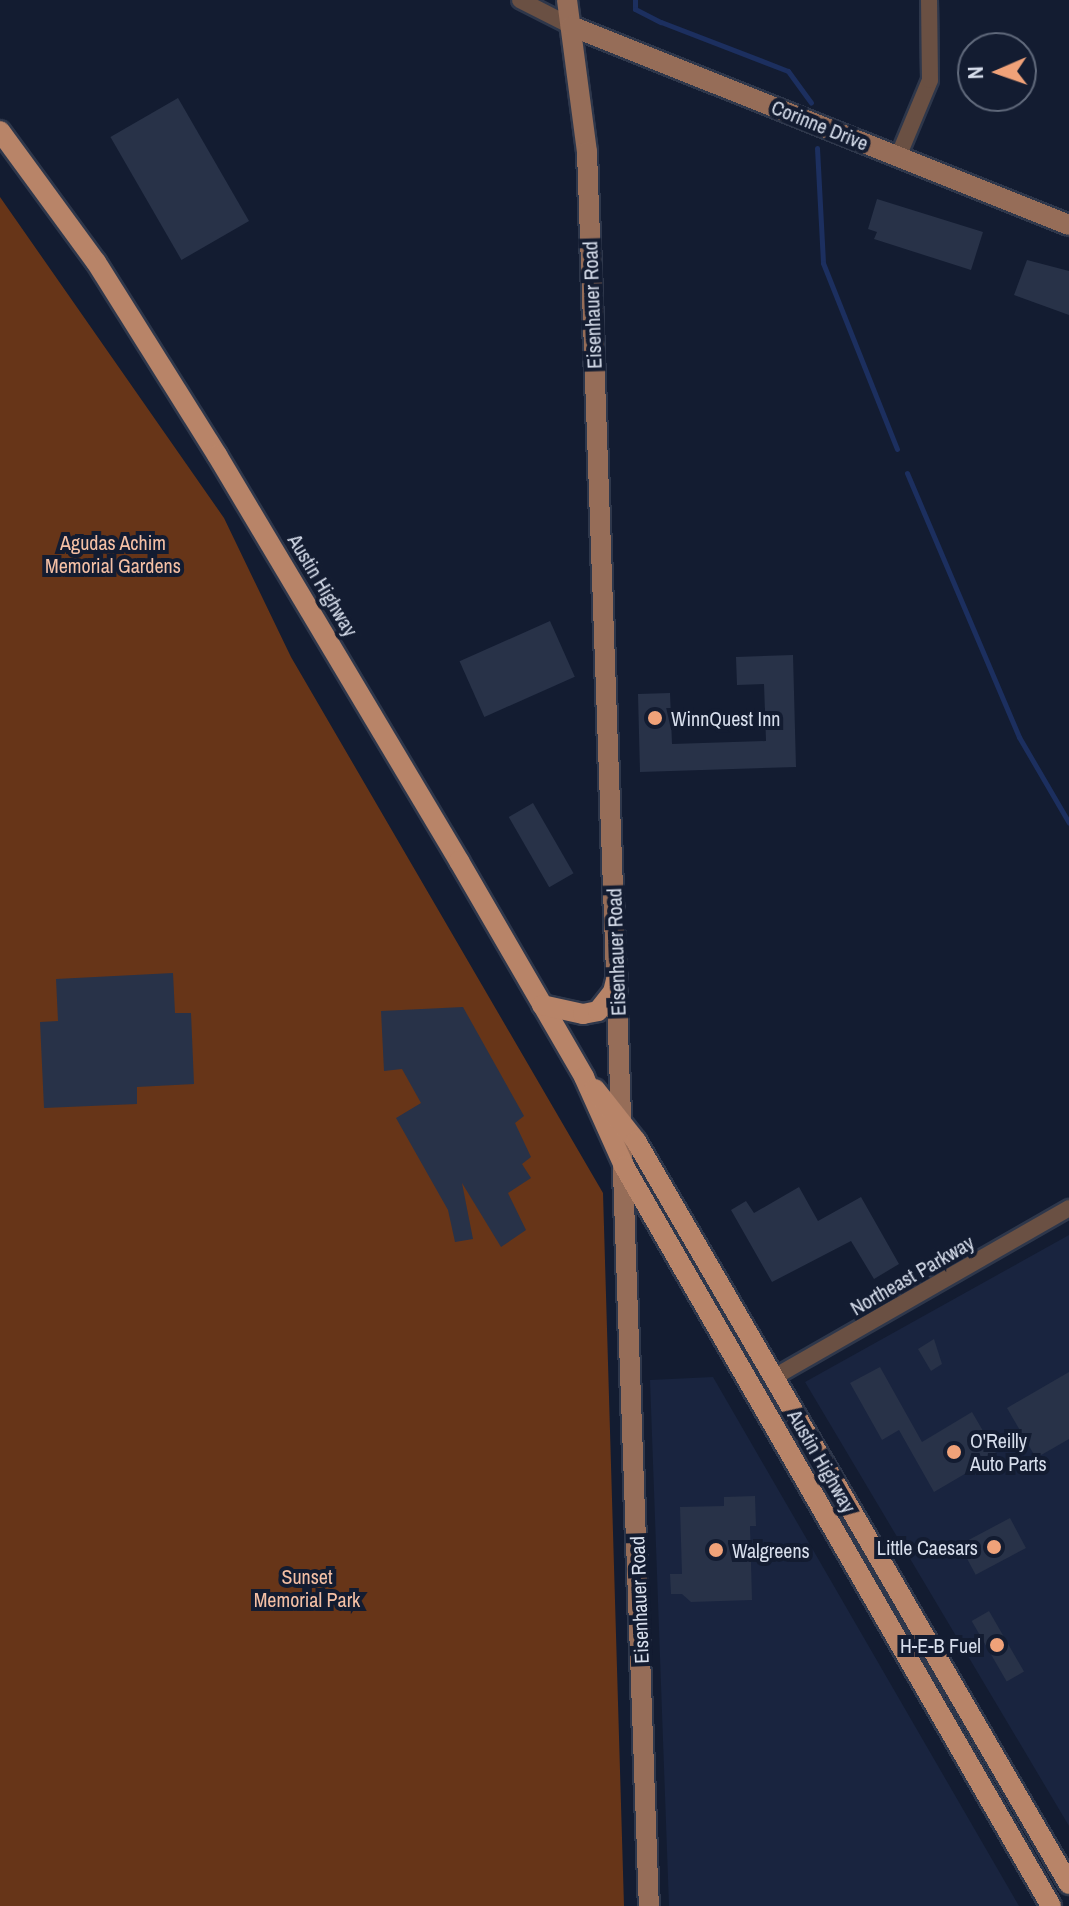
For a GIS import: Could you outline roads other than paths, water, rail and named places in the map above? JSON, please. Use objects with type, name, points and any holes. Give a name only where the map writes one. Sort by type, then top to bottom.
[{"type":"main road","name":"Eisenhauer Road","points":[[567,0],[587,152],[649,1906]]},
{"type":"main road","name":"Corinne Drive","points":[[571,26],[1069,225]]},
{"type":"main road","name":"Austin Highway","points":[[0,131],[96,262],[209,442],[584,1077],[624,1166],[1051,1906]]},
{"type":"main road","points":[[542,1005],[583,1014],[598,1011],[613,992],[617,976]]},
{"type":"main road","name":"Austin Highway","points":[[584,1077],[622,1117],[776,1376],[1069,1884]]},
{"type":"main road","points":[[997,1813],[1019,1812],[1069,1891]]},
{"type":"street","points":[[520,0],[571,26]]},
{"type":"street","points":[[898,157],[930,80],[929,0]]},
{"type":"street","name":"Northeast Parkway","points":[[776,1376],[1069,1208]]},
{"type":"waterway","points":[[635,0],[635,9],[661,22],[788,71],[811,103]]},
{"type":"waterway","points":[[817,148],[823,263],[897,449]]},
{"type":"waterway","points":[[907,473],[1019,737],[1069,823]]},
{"type":"place","name":"WinnQuest Inn","points":[[655,718]]},
{"type":"place","name":"O'Reilly Auto Parts","points":[[954,1452]]},
{"type":"place","name":"Little Caesars","points":[[994,1547]]},
{"type":"place","name":"Walgreens","points":[[716,1550]]},
{"type":"place","name":"H-E-B Fuel","points":[[997,1645]]},
{"type":"park label","name":"Agudas Achim Memorial Gardens","points":[[113,554]]},
{"type":"park label","name":"Sunset Memorial Park","points":[[307,1588]]}]
